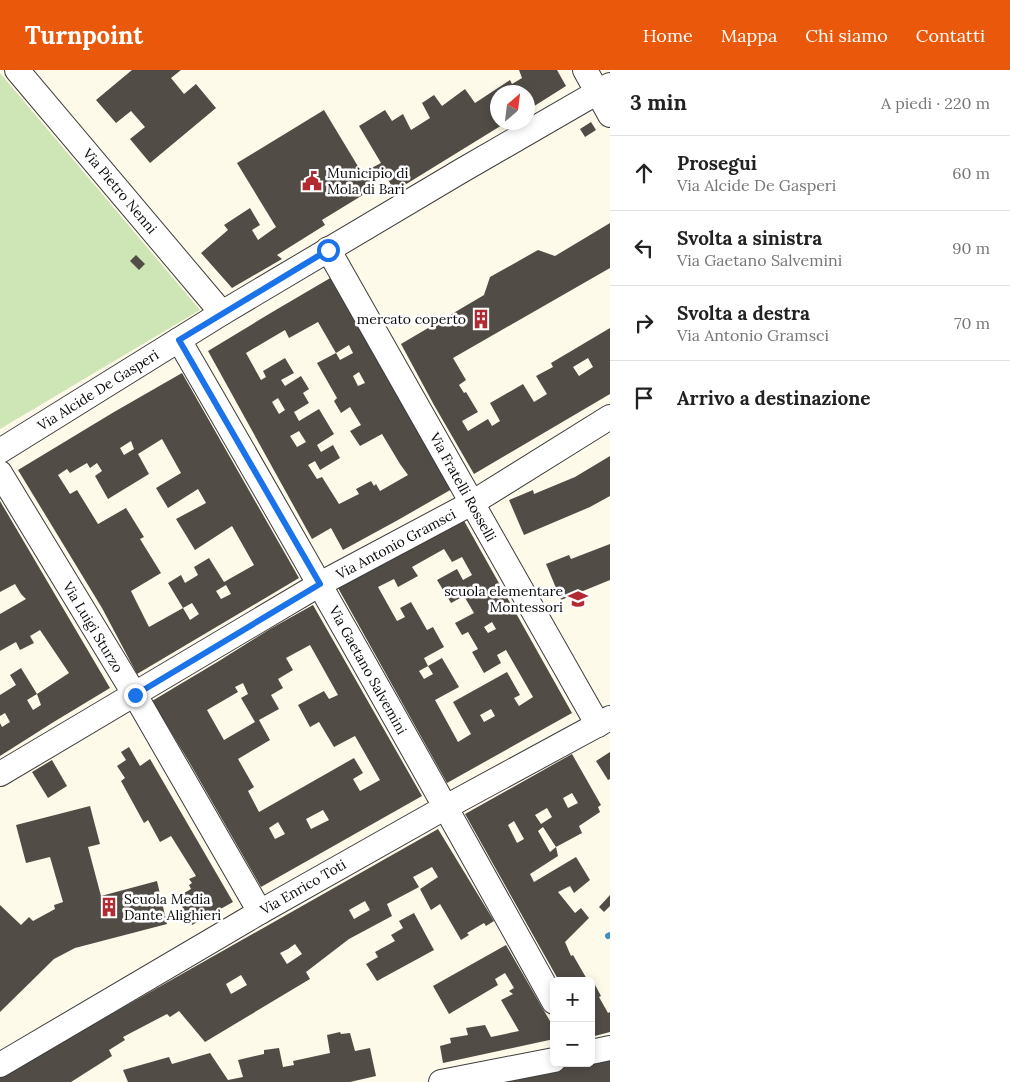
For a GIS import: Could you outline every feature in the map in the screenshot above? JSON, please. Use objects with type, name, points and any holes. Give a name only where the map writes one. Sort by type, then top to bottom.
[{"type":"street","name":"Via Pietro Nenni","points":[[17,70],[222,313]]},
{"type":"street","points":[[585,70],[604,88],[610,115]]},
{"type":"street","name":"Via Alcide De Gasperi","points":[[0,451],[222,313],[604,88]]},
{"type":"street","name":"Via Fratelli Rosselli","points":[[328,250],[472,504],[604,721]]},
{"type":"street","name":"Via Gaetano Salvemini","points":[[179,340],[320,584],[550,995]]},
{"type":"street","name":"Via Antonio Gramsci","points":[[0,774],[320,584],[472,504],[610,417]]},
{"type":"street","name":"Via Luigi Sturzo","points":[[0,473],[135,695],[260,912]]},
{"type":"street","name":"Via Enrico Toti","points":[[0,1065],[260,912],[446,807],[604,721]]},
{"type":"street","points":[[595,1051],[610,1048]]},
{"type":"street","points":[[441,1082],[550,1061]]},
{"type":"green space","points":[[0,73],[200,310],[0,429]]},
{"type":"building","points":[[132,70],[181,70],[171,78],[184,94],[196,84],[216,108],[150,163],[130,139],[145,127],[131,111],[116,123],[96,100]]},
{"type":"building","points":[[519,70],[557,70],[566,86],[535,106],[535,85],[502,85],[510,80],[512,84],[522,78]]},
{"type":"building","points":[[465,89],[475,103],[490,93],[490,130],[494,130],[395,191],[385,175],[368,186],[371,190],[322,220],[325,225],[277,255],[282,259],[232,288],[201,253],[228,230],[224,225],[250,208],[260,225],[252,230],[258,240],[276,227],[237,163],[324,110],[362,173],[381,163],[359,126],[385,110],[392,121],[403,114],[411,130],[430,118],[422,103],[434,95],[442,106]]},
{"type":"building","points":[[591,122],[596,130],[585,137],[580,129]]},
{"type":"building","points":[[610,223],[610,268],[453,358],[466,380],[459,385],[464,393],[466,392],[478,412],[462,421],[468,431],[488,419],[492,426],[500,421],[490,403],[523,384],[534,402],[547,394],[536,376],[553,367],[551,363],[610,328],[610,394],[474,474],[401,344],[484,295],[490,277],[538,250],[555,256]],"holes":[[[588,358],[593,367],[579,376],[573,367]]]},
{"type":"building","points":[[136,255],[145,264],[139,270],[130,261]]},
{"type":"building","points":[[332,277],[452,489],[343,550],[331,528],[312,539],[208,351]],"holes":[[[318,322],[336,353],[317,363],[337,398],[334,401],[341,413],[350,407],[361,425],[350,431],[360,446],[382,434],[408,475],[380,491],[376,484],[374,486],[371,481],[356,489],[359,494],[339,504],[322,477],[317,479],[308,465],[315,461],[320,470],[340,458],[333,445],[321,452],[317,445],[334,434],[319,409],[299,421],[294,412],[309,403],[303,393],[309,389],[301,376],[285,386],[281,380],[294,373],[285,358],[263,371],[266,377],[261,380],[246,353],[285,330],[289,338]],[[349,345],[353,353],[340,360],[336,353]],[[359,372],[365,383],[358,386],[353,376]],[[278,398],[285,410],[279,414],[272,402]],[[299,431],[306,442],[297,447],[290,436]]]},
{"type":"building","points":[[182,373],[299,578],[137,674],[102,608],[18,470]],"holes":[[[162,439],[181,473],[156,488],[168,508],[198,489],[206,503],[176,519],[195,550],[232,526],[254,565],[224,582],[209,558],[194,567],[198,575],[185,583],[181,575],[168,583],[183,608],[149,627],[131,591],[161,573],[140,539],[144,537],[126,508],[98,524],[77,490],[70,494],[58,475],[67,469],[70,473],[87,463],[90,468],[97,463],[102,471],[95,476],[108,499],[149,474],[138,454]],[[131,441],[134,449],[124,455],[120,448]],[[226,585],[231,594],[221,599],[216,591]],[[192,603],[199,614],[190,620],[183,608]]]},
{"type":"building","points":[[610,456],[610,496],[590,507],[524,535],[509,500],[533,490],[534,494],[575,477]]},
{"type":"building","points":[[0,501],[110,688],[0,756],[0,723],[2,727],[10,722],[5,713],[0,716],[0,695],[16,685],[10,675],[21,668],[37,694],[69,673],[40,630],[30,636],[34,643],[20,650],[16,642],[0,651],[0,614],[26,599],[15,584],[0,592]],"holes":[[[37,694],[41,705],[33,710],[27,700]]]},
{"type":"building","points":[[463,519],[572,713],[447,783],[338,588]],"holes":[[[444,549],[452,562],[462,557],[472,575],[463,580],[457,569],[437,580],[451,603],[464,596],[474,613],[455,623],[462,635],[468,632],[478,649],[472,652],[484,673],[501,663],[497,655],[506,650],[533,697],[519,706],[514,698],[520,695],[507,672],[453,702],[471,734],[458,742],[435,700],[459,687],[442,658],[428,666],[424,658],[444,647],[433,627],[427,630],[411,602],[400,608],[405,617],[397,621],[378,587],[394,579],[398,587],[418,576],[412,567]],[[492,622],[496,629],[488,633],[484,627]],[[428,666],[433,674],[424,679],[419,671]],[[491,709],[495,716],[484,722],[480,715]]]},
{"type":"building","name":"scuola elementare Montessori","points":[[610,544],[610,580],[561,600],[546,564],[569,555],[571,559]]},
{"type":"building","points":[[313,605],[422,796],[261,887],[152,701]],"holes":[[[310,645],[338,695],[329,699],[324,691],[298,705],[310,727],[319,722],[334,747],[355,736],[380,780],[360,791],[353,779],[363,773],[354,758],[259,812],[248,791],[254,787],[238,759],[270,740],[259,720],[279,709],[271,695],[283,688],[278,679],[293,670],[286,658]],[[243,683],[248,694],[241,698],[255,722],[224,740],[207,710],[238,692],[235,687]],[[323,810],[329,820],[311,829],[306,819]],[[278,822],[285,834],[275,839],[269,828]]]},
{"type":"building","points":[[129,747],[140,766],[150,759],[233,902],[192,925],[177,897],[191,889],[189,885],[192,883],[189,879],[196,876],[171,836],[160,842],[148,820],[144,823],[121,781],[125,778],[117,766],[126,760],[121,752]]},
{"type":"building","points":[[610,752],[610,779],[608,780],[596,761]]},
{"type":"building","points":[[572,754],[601,805],[598,807],[600,812],[579,826],[582,833],[556,847],[558,856],[530,874],[534,882],[576,857],[590,880],[574,893],[570,886],[558,892],[575,913],[581,908],[589,918],[565,942],[571,956],[573,955],[586,977],[557,977],[465,814]],"holes":[[[572,793],[578,803],[568,808],[563,798]],[[547,808],[552,817],[541,824],[535,815]],[[514,821],[524,839],[517,843],[508,825]],[[543,827],[556,847],[550,852],[538,831]]]},
{"type":"building","points":[[52,760],[67,786],[48,798],[32,772]]},
{"type":"building","name":"Scuola Media Dante Alighieri","points":[[90,806],[100,844],[88,847],[101,896],[157,881],[167,924],[75,948],[54,959],[0,1012],[0,905],[21,925],[29,917],[33,921],[55,909],[54,905],[63,902],[50,857],[26,863],[16,825]]},
{"type":"building","points":[[438,829],[494,921],[486,926],[484,923],[467,933],[469,935],[461,940],[440,904],[431,910],[420,889],[438,877],[432,867],[413,877],[419,887],[387,904],[392,916],[349,939],[306,972],[310,979],[205,1042],[179,1011],[170,1017],[167,1014],[123,1037],[125,1040],[109,1050],[112,1056],[71,1082],[0,1082],[0,1078]],"holes":[[[365,901],[370,910],[354,919],[349,910]],[[295,944],[302,954],[287,964],[280,953]],[[241,975],[247,985],[231,994],[226,984]]]},
{"type":"building","points":[[610,895],[610,906],[604,912],[599,907]]},
{"type":"building","points":[[414,913],[434,950],[377,981],[366,964],[378,957],[375,952],[395,941],[391,935],[403,928],[399,921]]},
{"type":"building","points":[[506,945],[550,1021],[550,1040],[443,1063],[440,1046],[451,1043],[450,1038],[468,1035],[466,1028],[485,1025],[491,1037],[519,1031],[501,1000],[513,994],[509,991],[514,988],[505,973],[495,979],[498,985],[449,1014],[433,986]]},
{"type":"building","points":[[595,985],[601,996],[599,997],[608,1013],[610,1012],[610,1032],[595,1036]]},
{"type":"building","points":[[340,1032],[341,1034],[350,1033],[355,1051],[370,1048],[376,1076],[350,1082],[128,1082],[123,1070],[169,1057],[172,1064],[210,1053],[228,1080],[243,1077],[238,1060],[264,1054],[264,1050],[279,1048],[283,1067],[294,1065],[293,1061],[330,1053],[327,1035]]},
{"type":"building","points":[[610,1055],[610,1082],[494,1082],[556,1067],[595,1067],[595,1061]]},
{"type":"place","name":"Municipio di Mola di Bari","points":[[312,181]]},
{"type":"place","name":"mercato coperto","points":[[481,319]]},
{"type":"place","name":"scuola elementare Montessori","points":[[578,599]]},
{"type":"place","name":"Scuola Media Dante Alighieri","points":[[109,907]]},
{"type":"route","points":[[135,695],[320,584],[179,340],[328,250]]}]
